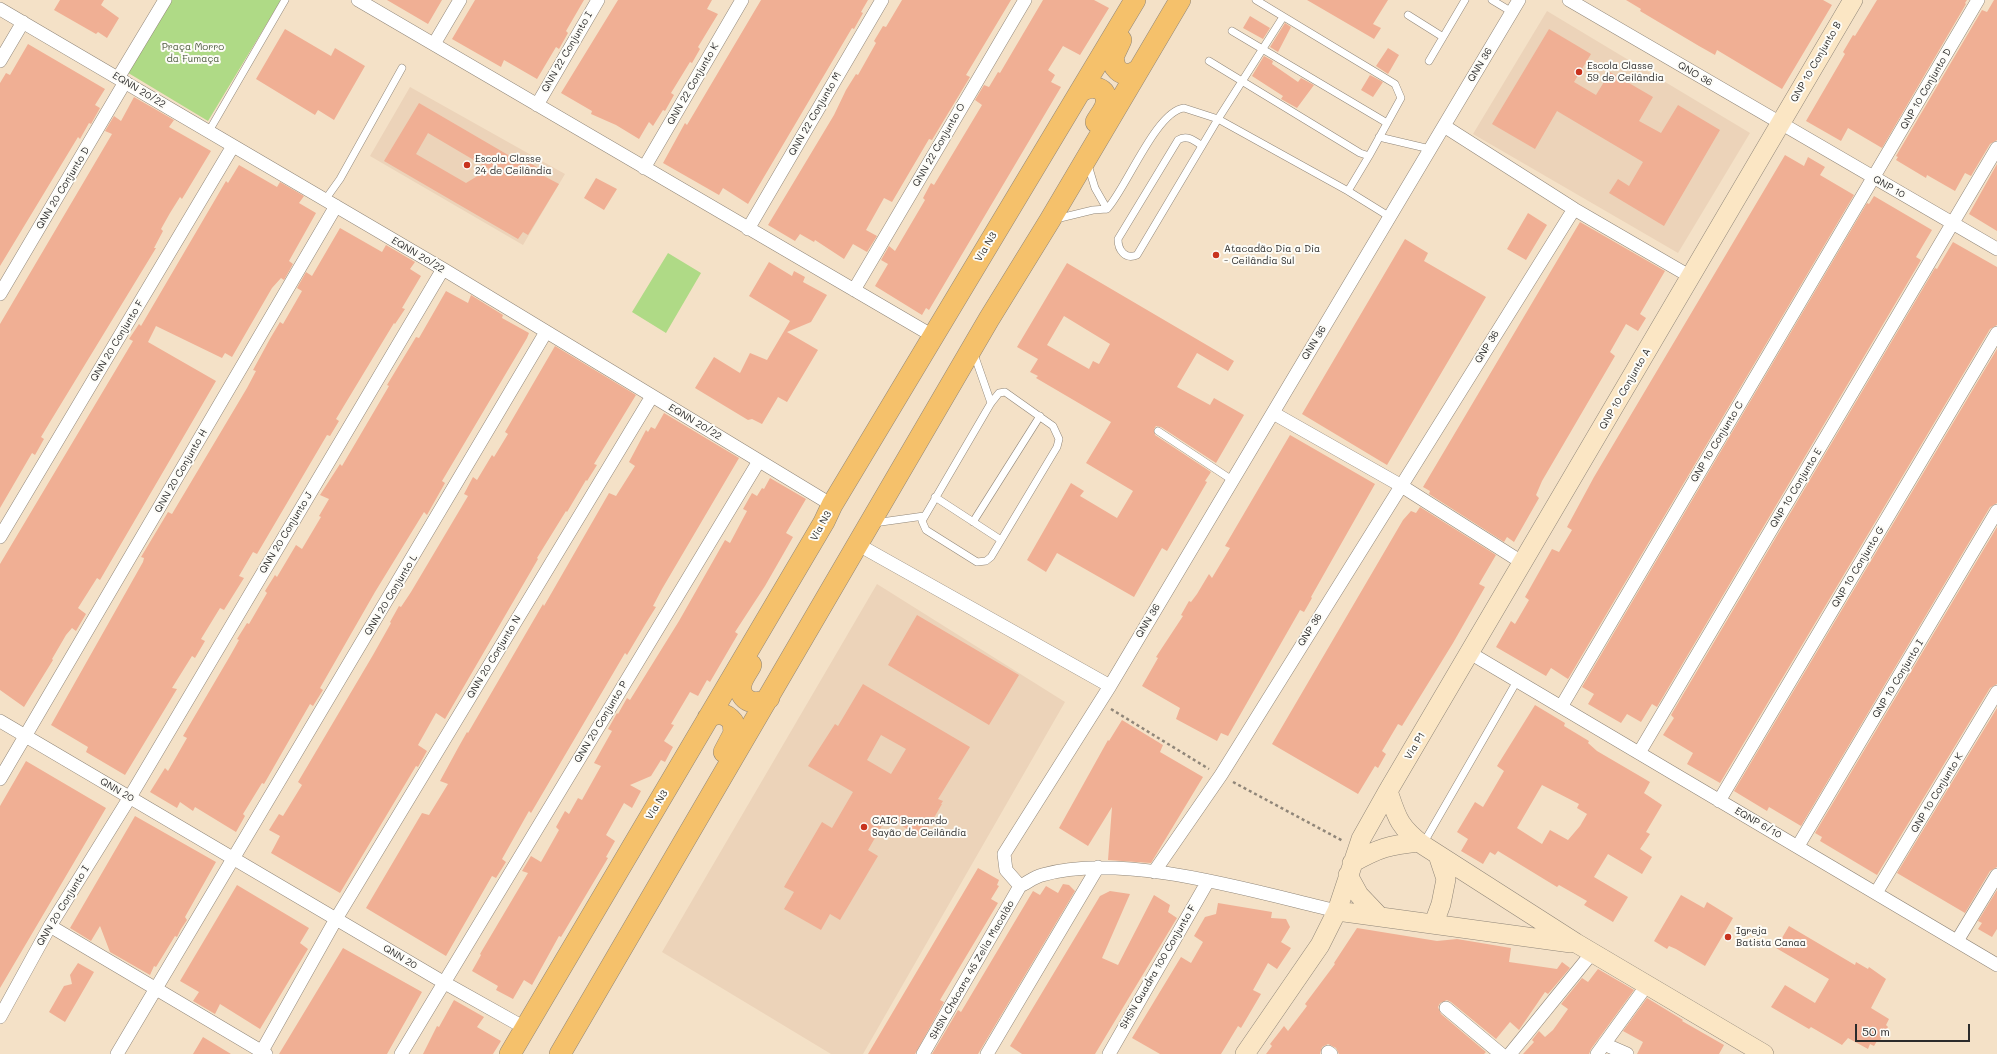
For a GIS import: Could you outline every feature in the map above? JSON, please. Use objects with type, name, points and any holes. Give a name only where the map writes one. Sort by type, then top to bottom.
[{"type":"main road","name":"Via N3","points":[[510,1054],[933,336],[1082,91],[1135,0]]},
{"type":"main road","points":[[1138,70],[1128,75],[1123,74],[1114,67],[1113,57],[1145,0]]},
{"type":"main road","points":[[560,1054],[658,884],[769,698],[868,524],[972,348],[1029,256],[1180,0]]},
{"type":"main road","points":[[1029,256],[1053,192],[1106,103],[1105,94],[1097,87],[1092,86],[1082,91]]},
{"type":"main road","points":[[769,698],[760,703],[750,702],[742,695],[741,684],[798,587],[828,514]]},
{"type":"main road","points":[[658,884],[678,826],[734,733],[733,722],[725,714],[719,713],[708,718]]},
{"type":"street","name":"QNN 20 Conjunto D","points":[[0,294],[122,80],[165,0]]},
{"type":"street","points":[[358,0],[933,336]]},
{"type":"street","points":[[434,44],[460,0]]},
{"type":"street","name":"QNN 22 Conjunto I","points":[[537,105],[598,0]]},
{"type":"street","name":"QNN 22 Conjunto K","points":[[644,168],[742,0]]},
{"type":"street","name":"QNN 22 Conjunto M","points":[[748,229],[882,0]]},
{"type":"street","name":"QNN 22 Conjunto O","points":[[854,290],[1024,0]]},
{"type":"street","name":"QNN 36","points":[[1020,886],[1006,870],[1004,854],[1110,686],[1519,0]]},
{"type":"street","name":"QNO 36","points":[[1569,0],[1780,124]]},
{"type":"street","name":"QNP 10 Conjunto B","points":[[1780,124],[1852,0]]},
{"type":"street","name":"QNP 10 Conjunto D","points":[[1874,178],[1978,0]]},
{"type":"street","name":"EQNN 20/22","points":[[0,9],[443,269],[759,461],[828,514]]},
{"type":"street","points":[[0,61],[23,22]]},
{"type":"street","name":"QNP 10","points":[[1780,124],[1997,249]]},
{"type":"street","name":"QNP 10 Conjunto A","points":[[1470,653],[1780,124]]},
{"type":"street","points":[[1444,126],[1574,209],[1691,277]]},
{"type":"street","name":"QNN 20 Conjunto F","points":[[0,537],[233,146]]},
{"type":"street","name":"QNP 10 Conjunto E","points":[[1639,753],[1997,148]]},
{"type":"street","name":"QNP 10 Conjunto C","points":[[1561,707],[1874,178]]},
{"type":"street","name":"QNN 20 Conjunto H","points":[[0,779],[330,203]]},
{"type":"street","name":"QNP 36","points":[[1154,872],[1220,775],[1574,209]]},
{"type":"street","name":"QNN 20 Conjunto J","points":[[130,797],[443,269]]},
{"type":"street","name":"QNN 20 Conjunto L","points":[[235,858],[546,332]]},
{"type":"street","name":"QNP 10 Conjunto G","points":[[1719,801],[1997,333]]},
{"type":"street","name":"QNN 20 Conjunto N","points":[[336,918],[652,396]]},
{"type":"street","points":[[1273,413],[1400,485],[1523,562]]},
{"type":"street","name":"QNN 20 Conjunto P","points":[[443,982],[759,461]]},
{"type":"street","name":"QNP 10 Conjunto I","points":[[1798,846],[1997,511]]},
{"type":"street","points":[[857,544],[1110,686]]},
{"type":"street","name":"EQNP 6/10","points":[[1470,653],[1997,965]]},
{"type":"street","name":"Via P1","points":[[1337,911],[1355,856],[1388,791],[1470,653]]},
{"type":"street","name":"QNP 10 Conjunto K","points":[[1876,893],[1997,692]]},
{"type":"street","name":"QNN 20","points":[[0,721],[235,858],[443,982],[525,1028]]},
{"type":"street","points":[[1388,791],[1396,818],[1404,830],[1438,855],[1592,953],[1764,1054]]},
{"type":"street","name":"QNN 20 Conjunto I","points":[[0,1017],[50,926],[130,797]]},
{"type":"street","points":[[1379,916],[1359,895],[1355,856],[1395,844],[1421,843]]},
{"type":"street","points":[[1434,923],[1441,904],[1446,879],[1438,855]]},
{"type":"street","points":[[117,1054],[235,858]]},
{"type":"street","points":[[1020,886],[1041,875],[1098,867],[1154,872],[1208,881],[1337,911],[1576,943]]},
{"type":"street","points":[[987,1054],[1098,867]]},
{"type":"street","points":[[1957,941],[1997,875]]},
{"type":"street","name":"SHSN Quadra 100 Conjunto F","points":[[1114,1052],[1208,881]]},
{"type":"street","name":"SHSN Chácara 45 Zelia Macalão","points":[[923,1054],[1020,886]]},
{"type":"street","points":[[1253,1051],[1320,945],[1337,911]]},
{"type":"street","points":[[50,926],[264,1053],[336,918]]},
{"type":"street","points":[[1510,1054],[1592,953]]},
{"type":"street","points":[[401,1054],[443,982]]},
{"type":"street","points":[[1627,1054],[1601,1049],[1647,985]]},
{"type":"street","points":[[1446,1008],[1501,1054]]},
{"type":"lane","points":[[209,132],[285,0]]},
{"type":"lane","points":[[1256,0],[1395,84],[1401,98],[1348,191]]},
{"type":"lane","points":[[1429,61],[1465,0]]},
{"type":"lane","points":[[1492,0],[1512,12]]},
{"type":"lane","points":[[1408,15],[1443,37]]},
{"type":"lane","points":[[1202,146],[1190,138],[1182,138],[1178,140],[1118,239],[1120,250],[1125,255],[1133,257],[1137,256],[1218,119],[1283,17]]},
{"type":"lane","points":[[1232,31],[1387,123]]},
{"type":"lane","points":[[1209,61],[1360,153],[1369,156]]},
{"type":"lane","points":[[330,203],[340,179],[402,68]]},
{"type":"lane","points":[[1107,209],[1149,142],[1172,113],[1178,109],[1184,108],[1218,119],[1348,191],[1390,217]]},
{"type":"lane","points":[[1380,137],[1430,148]]},
{"type":"lane","points":[[1086,160],[1095,188],[1107,209]]},
{"type":"lane","points":[[1050,220],[1093,210],[1107,209]]},
{"type":"lane","points":[[972,348],[991,403]]},
{"type":"lane","points":[[1001,392],[1005,392],[1053,426],[1059,439],[1057,447],[991,557],[986,561],[976,562],[926,530],[922,521],[991,403],[996,395],[1001,392]]},
{"type":"lane","points":[[973,522],[1040,416]]},
{"type":"lane","points":[[1158,431],[1232,480]]},
{"type":"lane","points":[[935,497],[1001,540]]},
{"type":"lane","points":[[868,524],[924,516]]},
{"type":"lane","points":[[1421,843],[1517,681]]},
{"type":"path","points":[[1100,702],[1355,856]]},
{"type":"shaded area","name":"Escola Classe 59 de Ceilândia","points":[[1547,11],[1750,133],[1678,253],[1473,134]]},
{"type":"shaded area","name":"Escola Classe 24 de Ceilândia","points":[[410,87],[565,174],[523,245],[370,156]]},
{"type":"shaded area","name":"CAIC Bernardo Sayão de Ceilândia","points":[[877,584],[1065,702],[863,1054],[831,1054],[662,952]]},
{"type":"green space","name":"Praça Morro da Fumaça","points":[[168,0],[281,0],[208,121],[125,71]]},
{"type":"green space","points":[[668,253],[701,273],[666,333],[632,312]]},
{"type":"building","points":[[60,0],[104,0],[101,5],[119,18],[107,38],[98,32],[96,34],[54,10]]},
{"type":"building","points":[[387,0],[442,0],[428,24]]},
{"type":"building","points":[[475,0],[584,0],[566,31],[568,33],[559,49],[556,47],[537,79],[504,60],[501,67],[452,39]]},
{"type":"building","points":[[618,0],[712,0],[707,9],[718,14],[698,47],[700,49],[692,63],[690,62],[671,93],[674,95],[665,111],[663,110],[653,126],[649,122],[639,139],[616,125],[591,114],[592,111],[561,93]]},
{"type":"building","points":[[761,0],[868,0],[854,29],[852,28],[748,204],[723,188],[719,195],[663,163],[685,123],[687,125]]},
{"type":"building","points":[[902,0],[1011,0],[966,75],[970,77],[932,140],[929,139],[892,202],[884,198],[866,230],[877,236],[867,252],[853,244],[844,259],[815,240],[814,242],[800,234],[795,241],[768,225],[834,115],[846,90],[856,74],[858,75],[876,43],[874,41],[883,26],[886,27]]},
{"type":"building","points":[[1043,0],[1094,0],[1109,8],[1080,55],[1063,46],[1048,70],[1055,75],[1051,82],[1061,87],[929,310],[926,308],[922,315],[875,286],[888,264],[881,260],[889,246],[895,251],[925,200],[923,198],[931,183],[934,185],[982,105],[975,100],[984,85],[989,87],[998,72],[1000,73]]},
{"type":"building","points":[[1307,0],[1388,0],[1373,24],[1381,28],[1374,39]]},
{"type":"building","points":[[1626,0],[1823,0],[1832,5],[1782,89],[1717,50],[1715,55],[1699,46],[1640,11],[1641,9]]},
{"type":"building","points":[[1877,0],[1967,0],[1882,148],[1848,128],[1841,141],[1806,121],[1845,54],[1843,52],[1853,35],[1855,36]]},
{"type":"building","points":[[1994,0],[1997,0],[1997,140],[1990,144],[1971,176],[1965,173],[1955,191],[1927,175],[1926,178],[1896,160],[1898,157],[1896,156],[1982,10],[1987,12]]},
{"type":"building","points":[[1250,16],[1270,28],[1263,39],[1243,28]]},
{"type":"building","points":[[1285,23],[1291,27],[1278,52],[1270,47]]},
{"type":"building","points":[[285,29],[331,56],[335,48],[365,66],[334,120],[318,110],[315,115],[256,79]]},
{"type":"building","points":[[1549,29],[1591,54],[1574,82],[1596,95],[1610,72],[1653,97],[1639,121],[1661,133],[1678,105],[1720,130],[1664,226],[1609,193],[1618,179],[1629,186],[1643,162],[1557,111],[1535,149],[1492,124]]},
{"type":"building","points":[[28,44],[105,89],[95,105],[100,108],[91,124],[89,123],[80,139],[78,137],[0,266],[0,83],[6,73],[10,75]]},
{"type":"building","points":[[1388,48],[1399,55],[1388,74],[1376,66]]},
{"type":"building","points":[[1264,56],[1273,61],[1272,64],[1298,82],[1301,78],[1314,85],[1297,108],[1281,99],[1283,96],[1252,76]]},
{"type":"building","points":[[1370,75],[1383,82],[1373,97],[1361,90]]},
{"type":"building","points":[[134,97],[174,120],[169,127],[211,151],[182,199],[180,197],[170,213],[161,229],[163,231],[154,248],[156,248],[41,437],[44,439],[35,455],[32,453],[0,508],[0,324],[112,134],[105,131],[114,116],[121,121]]},
{"type":"building","name":"Escola Classe 24 de Ceilândia","points":[[419,103],[527,166],[528,162],[546,172],[544,176],[559,184],[528,235],[523,232],[518,239],[384,161]],"holes":[[[428,133],[489,169],[466,183],[416,154]]]},
{"type":"building","points":[[1785,155],[1804,166],[1808,157],[1825,167],[1820,175],[1854,195],[1568,679],[1551,668],[1546,676],[1496,647],[1511,621],[1515,624],[1529,600],[1525,597],[1552,549],[1559,552],[1572,530],[1567,527],[1594,477]]},
{"type":"building","points":[[1997,164],[1997,231],[1969,214]]},
{"type":"building","points":[[239,165],[277,187],[280,182],[304,196],[299,203],[316,213],[289,261],[293,264],[284,280],[281,278],[272,288],[232,357],[225,353],[222,358],[156,326],[148,342],[216,381],[100,580],[97,578],[78,608],[86,614],[76,631],[72,628],[66,635],[52,659],[53,660],[24,707],[0,690],[0,564],[133,341],[129,339],[139,324],[141,326],[226,181],[228,183]]},
{"type":"building","points":[[596,178],[617,189],[604,210],[584,198]]},
{"type":"building","points":[[1874,196],[1932,230],[1916,257],[1921,260],[1657,707],[1652,704],[1641,722],[1627,714],[1621,723],[1588,704],[1594,694],[1582,687],[1867,203],[1869,204]]},
{"type":"building","points":[[1528,213],[1547,225],[1526,260],[1507,249]]},
{"type":"building","points":[[1580,222],[1665,271],[1640,314],[1646,318],[1638,331],[1626,324],[1610,352],[1615,356],[1542,481],[1536,495],[1539,498],[1514,542],[1507,537],[1504,542],[1429,494],[1430,491],[1423,487]]},
{"type":"building","points":[[340,228],[382,252],[386,245],[415,262],[410,269],[421,276],[402,308],[405,309],[395,324],[394,323],[336,419],[339,421],[330,436],[327,435],[257,554],[253,552],[239,576],[244,578],[224,610],[220,608],[201,639],[205,641],[195,658],[192,656],[172,688],[177,689],[125,775],[86,752],[88,747],[51,725],[143,562],[144,558],[141,557],[168,512],[172,514],[247,388],[256,371],[253,370],[271,337],[280,322],[283,324],[302,291],[297,288],[306,272],[312,276]]},
{"type":"building","points":[[1405,239],[1428,253],[1424,261],[1486,297],[1387,465],[1302,414]]},
{"type":"building","points":[[1953,242],[1997,267],[1997,325],[1990,329],[1720,783],[1687,764],[1693,753],[1663,735],[1674,718],[1671,715],[1935,268],[1937,269]]},
{"type":"building","points":[[769,262],[792,276],[794,271],[805,277],[803,282],[827,295],[811,322],[787,332],[818,350],[787,402],[778,397],[762,424],[752,419],[748,420],[695,388],[714,357],[740,373],[750,353],[767,360],[790,321],[749,296]]},
{"type":"building","points":[[1067,263],[1234,361],[1228,371],[1197,353],[1177,387],[1210,405],[1214,398],[1244,415],[1216,463],[1161,427],[1156,426],[1154,429],[1155,435],[1211,472],[1205,481],[1207,482],[1167,551],[1162,548],[1134,597],[1057,553],[1046,572],[1027,560],[1071,483],[1084,491],[1080,496],[1117,518],[1133,491],[1086,463],[1111,422],[1036,378],[1038,376],[1030,372],[1038,359],[1017,347]],"holes":[[[1064,316],[1110,344],[1099,364],[1093,361],[1089,369],[1047,345]]]},
{"type":"building","points":[[446,291],[468,303],[471,295],[503,315],[502,318],[529,333],[527,338],[442,481],[445,483],[427,515],[424,512],[375,592],[320,688],[323,690],[313,706],[310,704],[264,784],[262,783],[243,814],[245,816],[236,832],[195,807],[193,811],[180,802],[177,808],[150,792],[165,768],[168,771],[187,738],[183,736],[239,640],[237,639],[247,623],[249,624],[267,593],[265,591],[275,575],[277,577],[296,545],[302,549],[321,517],[319,516],[329,499],[320,495],[340,464],[342,466],[389,386],[387,385],[416,337],[419,338]]},
{"type":"building","points":[[555,346],[636,395],[594,464],[597,465],[537,558],[538,559],[445,719],[436,713],[418,745],[427,751],[418,767],[416,766],[340,893],[271,853],[280,836],[269,830],[279,814],[283,816],[302,785],[298,782],[373,655],[399,606],[401,607],[411,592],[468,496],[464,494],[473,477],[477,480],[492,455],[494,457],[508,434],[505,432]]},
{"type":"building","points":[[1997,349],[1997,503],[1990,507],[1801,826],[1769,807],[1767,811],[1734,791]]},
{"type":"building","points":[[664,413],[739,458],[662,589],[653,606],[656,607],[627,655],[625,653],[531,813],[529,811],[502,859],[506,862],[496,878],[492,876],[446,956],[366,908],[422,813],[429,815],[448,784],[440,781],[458,748],[543,604],[544,606],[609,493],[616,496],[635,466],[629,462],[646,430],[648,432],[651,427],[655,429]]},
{"type":"building","points":[[1290,435],[1375,484],[1304,612],[1300,610],[1228,736],[1221,733],[1217,741],[1176,719],[1180,708],[1142,686],[1158,658],[1156,657],[1183,616],[1181,615],[1189,601],[1191,602],[1197,594],[1209,574],[1212,578],[1230,548],[1225,546]]},
{"type":"building","points":[[770,478],[806,499],[786,533],[793,537],[765,586],[735,632],[738,634],[710,682],[707,680],[698,696],[690,692],[671,724],[674,725],[664,741],[673,747],[665,762],[661,760],[651,776],[630,785],[641,791],[632,808],[624,803],[606,835],[615,841],[606,857],[608,858],[561,937],[559,936],[532,985],[524,980],[513,999],[496,990],[498,986],[472,971],[481,955],[480,954],[528,873],[522,871],[531,856],[541,862],[559,830],[556,827],[565,811],[569,814],[578,798],[582,800],[601,766],[594,763],[612,731],[608,729],[617,713],[618,714],[627,698],[630,700],[679,621],[725,540],[730,543],[747,511],[743,509],[752,493],[757,496],[762,488],[764,489]]},
{"type":"building","points":[[1420,507],[1496,555],[1479,584],[1485,587],[1453,643],[1402,726],[1398,724],[1382,751],[1386,754],[1378,768],[1375,766],[1358,794],[1272,744],[1403,520],[1411,511],[1416,513]]},
{"type":"building","points":[[1997,527],[1997,684],[1990,688],[1877,875],[1820,841],[1822,837],[1815,833]]},
{"type":"building","points":[[917,615],[1019,675],[989,725],[888,665]]},
{"type":"building","points":[[863,684],[970,747],[938,799],[943,801],[942,804],[924,835],[923,834],[921,837],[887,817],[868,850],[878,856],[840,920],[830,914],[821,930],[784,909],[794,892],[784,887],[822,822],[832,828],[853,792],[808,766],[835,724],[838,726]],"holes":[[[881,735],[906,749],[891,774],[867,760]]]},
{"type":"building","points":[[1535,705],[1565,723],[1564,726],[1589,741],[1588,743],[1597,751],[1650,782],[1644,793],[1662,805],[1646,832],[1650,834],[1640,849],[1652,857],[1642,874],[1608,854],[1594,877],[1628,897],[1613,922],[1584,905],[1587,901],[1559,885],[1557,887],[1498,851],[1495,855],[1490,852],[1483,864],[1461,851],[1468,839],[1457,832],[1475,802],[1483,807],[1504,771],[1497,766]],"holes":[[[1542,785],[1579,804],[1577,808],[1587,814],[1580,826],[1568,840],[1550,830],[1542,844],[1517,828]]]},
{"type":"building","points":[[1997,708],[1997,867],[1990,871],[1965,913],[1897,873]]},
{"type":"building","points":[[1122,720],[1163,745],[1160,752],[1203,777],[1151,863],[1108,860],[1112,807],[1088,846],[1059,828],[1108,740],[1109,741]]},
{"type":"building","points":[[26,761],[106,808],[0,988],[0,806]]},
{"type":"building","points":[[135,816],[216,862],[185,917],[187,920],[177,937],[175,936],[156,967],[154,966],[150,975],[110,952],[100,926],[91,941],[70,928]]},
{"type":"building","points":[[978,868],[999,880],[997,885],[999,886],[991,899],[998,903],[940,1000],[944,1002],[915,1054],[868,1054]]},
{"type":"building","points":[[1063,884],[1069,885],[1075,891],[978,1054],[932,1054],[958,1010],[961,1012],[1033,891],[1040,895],[1046,886],[1058,893]]},
{"type":"building","points":[[237,885],[309,928],[300,943],[308,949],[260,1029],[220,1004],[215,1014],[193,1001],[199,992],[180,981]]},
{"type":"building","points":[[1997,890],[1997,929],[1992,937],[1978,929],[1982,923],[1978,921]]},
{"type":"building","points":[[1110,891],[1130,894],[1102,958],[1118,965],[1154,895],[1170,905],[1168,912],[1177,918],[1095,1054],[1022,1054],[1010,1046],[1100,896]]},
{"type":"building","points":[[1681,895],[1704,908],[1707,902],[1733,918],[1705,966],[1676,949],[1669,946],[1667,949],[1654,941]]},
{"type":"building","points":[[1218,903],[1272,912],[1271,918],[1286,919],[1290,927],[1281,942],[1291,948],[1277,969],[1268,963],[1253,990],[1261,994],[1241,1028],[1238,1026],[1221,1054],[1160,1054],[1132,1038],[1181,957],[1191,963],[1203,942],[1194,936],[1205,917],[1216,914]]},
{"type":"building","points":[[1789,926],[1855,965],[1856,962],[1868,969],[1869,967],[1886,979],[1871,1008],[1889,1019],[1886,1025],[1888,1027],[1879,1042],[1877,1041],[1874,1046],[1870,1044],[1868,1049],[1848,1038],[1842,1045],[1811,1027],[1809,1029],[1771,1007],[1785,985],[1815,1003],[1829,979],[1776,948]]},
{"type":"building","points":[[1357,928],[1437,941],[1457,939],[1511,948],[1509,962],[1557,969],[1562,962],[1570,968],[1548,994],[1545,992],[1519,1030],[1510,1022],[1496,1039],[1451,1002],[1447,1000],[1440,1003],[1438,1007],[1441,1014],[1486,1052],[1484,1054],[1339,1054],[1336,1048],[1328,1044],[1322,1047],[1320,1054],[1266,1054],[1272,1046],[1270,1044],[1284,1026],[1288,1031],[1307,1006],[1305,1004],[1335,964],[1334,963]]},
{"type":"building","points":[[343,948],[422,992],[387,1054],[279,1054]]},
{"type":"building","points":[[78,963],[94,972],[65,1022],[49,1012],[64,986],[72,984],[70,975]]},
{"type":"building","points":[[1598,969],[1634,990],[1591,1049],[1589,1054],[1523,1054],[1534,1042],[1532,1040],[1539,1031],[1545,1037],[1553,1030],[1568,1009],[1561,1004],[1582,978],[1588,982]]},
{"type":"building","points":[[1647,998],[1683,1020],[1682,1021],[1724,1045],[1719,1054],[1637,1054],[1643,1042],[1623,1031]]},
{"type":"building","points":[[454,1000],[484,1017],[477,1027],[501,1041],[493,1054],[423,1054],[437,1026],[439,1027]]},
{"type":"building","points":[[203,1037],[231,1054],[193,1054]]},
{"type":"place","name":"Escola Classe 59 de Ceilândia","points":[[1579,72]]},
{"type":"place","name":"Escola Classe 24 de Ceilândia","points":[[467,165]]},
{"type":"place","name":"Atacadão Dia a Dia - Ceilândia Sul","points":[[1216,255]]},
{"type":"place","name":"CAIC Bernardo Sayão de Ceilândia","points":[[864,827]]},
{"type":"place","name":"Igreja Batista Canaa","points":[[1728,937]]}]
